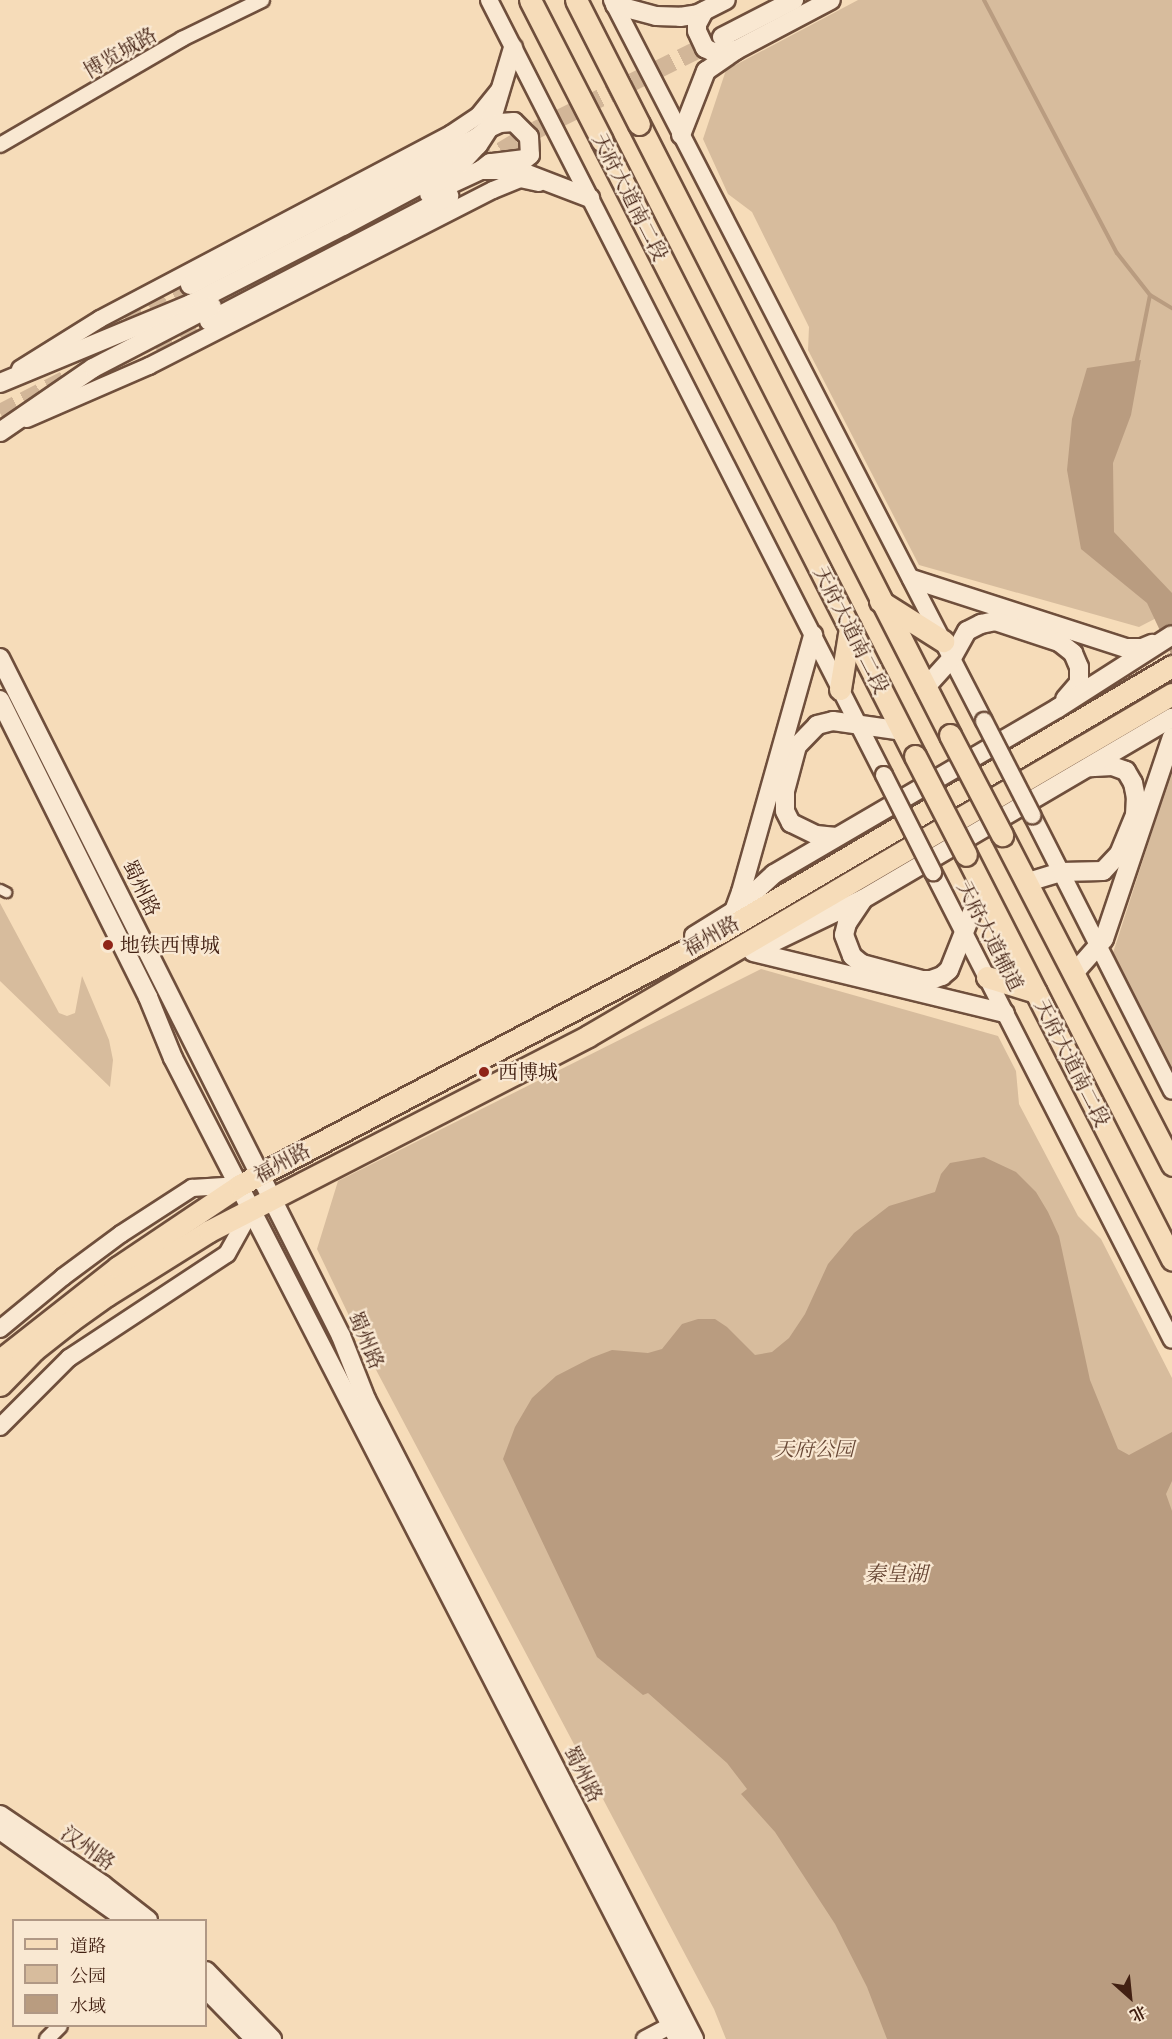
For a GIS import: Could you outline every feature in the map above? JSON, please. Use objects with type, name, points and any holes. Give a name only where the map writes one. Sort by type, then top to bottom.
[{"type":"main road","name":"天府大道南二段","points":[[530,0],[1172,1260]]},
{"type":"main road","name":"天府大道南二段","points":[[576,0],[880,601],[1028,882],[1172,1165]]},
{"type":"main road","points":[[613,3],[656,16],[680,17],[705,11],[726,0]]},
{"type":"main road","points":[[769,0],[719,32],[794,0]]},
{"type":"main road","points":[[681,135],[706,71],[736,50],[831,0]]},
{"type":"main road","points":[[705,11],[697,24],[697,32],[705,48],[713,52],[736,50]]},
{"type":"main road","points":[[0,382],[190,304],[461,163],[478,145],[489,128],[513,48]]},
{"type":"main road","points":[[5,429],[93,368],[449,184],[481,170],[490,163],[525,159],[530,155],[529,136],[514,122],[506,121],[489,128],[476,138],[190,285]]},
{"type":"main road","points":[[481,170],[522,172],[590,198]]},
{"type":"main road","points":[[209,321],[457,192],[486,181],[522,172]]},
{"type":"main road","points":[[912,579],[1126,648],[1142,648],[1171,635]]},
{"type":"main road","points":[[880,601],[948,650]]},
{"type":"main road","points":[[925,688],[948,650],[967,631],[981,624],[995,621],[1059,642],[1073,653],[1079,667],[1079,683],[1058,708]]},
{"type":"main road","points":[[840,689],[850,628]]},
{"type":"main road","points":[[589,1001],[734,911],[774,874],[1058,708],[1171,635]]},
{"type":"main road","points":[[734,911],[813,636]]},
{"type":"main road","name":"蜀州路","points":[[0,658],[341,1336],[366,1399],[684,2033]]},
{"type":"main road","name":"福州路","points":[[0,1360],[118,1267],[240,1185],[732,926],[1172,666]]},
{"type":"main road","name":"福州路","points":[[0,1385],[34,1350],[107,1295],[209,1231],[588,1036],[1172,694]]},
{"type":"main road","name":"蜀州路","points":[[0,700],[148,997],[172,1058],[684,2033]]},
{"type":"main road","points":[[588,1036],[862,899],[1172,718]]},
{"type":"main road","points":[[836,837],[816,835],[790,823],[785,811],[785,791],[797,746],[805,734],[817,725],[833,722],[903,731]]},
{"type":"main road","points":[[1074,973],[1099,948],[1172,736]]},
{"type":"main road","points":[[1028,882],[1061,872],[1093,873],[1109,867],[1119,854],[1135,815],[1134,783],[1126,771],[1112,766],[1086,768]]},
{"type":"main road","points":[[862,899],[847,923],[844,935],[852,956],[862,964],[922,980],[931,980],[942,976],[949,970],[982,887]]},
{"type":"main road","points":[[755,951],[1005,1013]]},
{"type":"main road","points":[[987,977],[1036,992]]},
{"type":"main road","name":"汉州路","points":[[0,1815],[103,1885],[147,1919]]},
{"type":"main road","name":"汉州路","points":[[0,1830],[126,1919]]},
{"type":"main road","points":[[207,1972],[272,2039]]},
{"type":"main road","points":[[207,1990],[255,2039]]},
{"type":"street","name":"博览城路","points":[[0,145],[182,39],[262,0]]},
{"type":"street","name":"天府大道辅道","points":[[489,0],[1172,1340]]},
{"type":"street","points":[[613,3],[912,579],[1172,1091]]},
{"type":"street","points":[[0,382],[100,319],[451,134],[478,116],[500,88]]},
{"type":"street","points":[[5,429],[149,366],[493,190],[520,179],[550,184]]},
{"type":"street","name":"福州路","points":[[0,1329],[63,1277],[122,1234],[192,1188],[240,1185]]},
{"type":"street","name":"福州路","points":[[0,1427],[69,1358],[227,1254],[252,1209]]},
{"type":"street","points":[[47,2039],[58,2027]]},
{"type":"street","points":[[645,2039],[684,2033]]},
{"type":"green space","points":[[858,0],[1172,0],[1172,610],[1139,627],[919,565],[808,350],[809,327],[752,212],[728,194],[703,139],[726,70]]},
{"type":"green space","points":[[1172,770],[1172,1077],[1112,956]]},
{"type":"green space","points":[[0,903],[59,1013],[67,1016],[75,1013],[82,976],[109,1040],[113,1060],[110,1087],[0,981]]},
{"type":"green space","name":"天府公园","points":[[761,969],[998,1036],[1016,1071],[1019,1104],[1078,1216],[1101,1239],[1172,1378],[1172,2039],[726,2039],[714,2009],[365,1349],[317,1249],[338,1181]]},
{"type":"water","points":[[1141,360],[1131,415],[1113,463],[1114,532],[1172,593],[1172,656],[1147,603],[1081,549],[1067,470],[1072,419],[1087,368]]},
{"type":"water","name":"秦皇湖","points":[[984,1157],[1016,1172],[1036,1192],[1048,1212],[1059,1236],[1090,1380],[1118,1449],[1129,1455],[1172,1432],[1172,1481],[1166,1494],[1172,1511],[1172,2039],[887,2039],[867,1987],[835,1924],[775,1832],[741,1794],[747,1789],[727,1763],[648,1693],[643,1695],[597,1657],[503,1459],[515,1427],[532,1398],[556,1376],[591,1358],[612,1350],[648,1353],[662,1349],[682,1324],[698,1319],[715,1319],[727,1327],[755,1355],[772,1352],[789,1338],[805,1314],[828,1264],[854,1233],[889,1206],[935,1192],[941,1174],[950,1163]]},
{"type":"waterway","points":[[984,0],[1117,253],[1150,295],[1172,308]]},
{"type":"waterway","points":[[1136,365],[1150,295]]},
{"type":"tunnel","points":[[478,165],[536,130],[717,40]]},
{"type":"tunnel","points":[[361,226],[441,185]]},
{"type":"tunnel","points":[[128,324],[190,285]]},
{"type":"tunnel","points":[[154,344],[209,321]]},
{"type":"tunnel","points":[[0,413],[68,378]]},
{"type":"place","name":"地铁西博城","points":[[108,945]]},
{"type":"place","name":"西博城","points":[[484,1072]]}]
